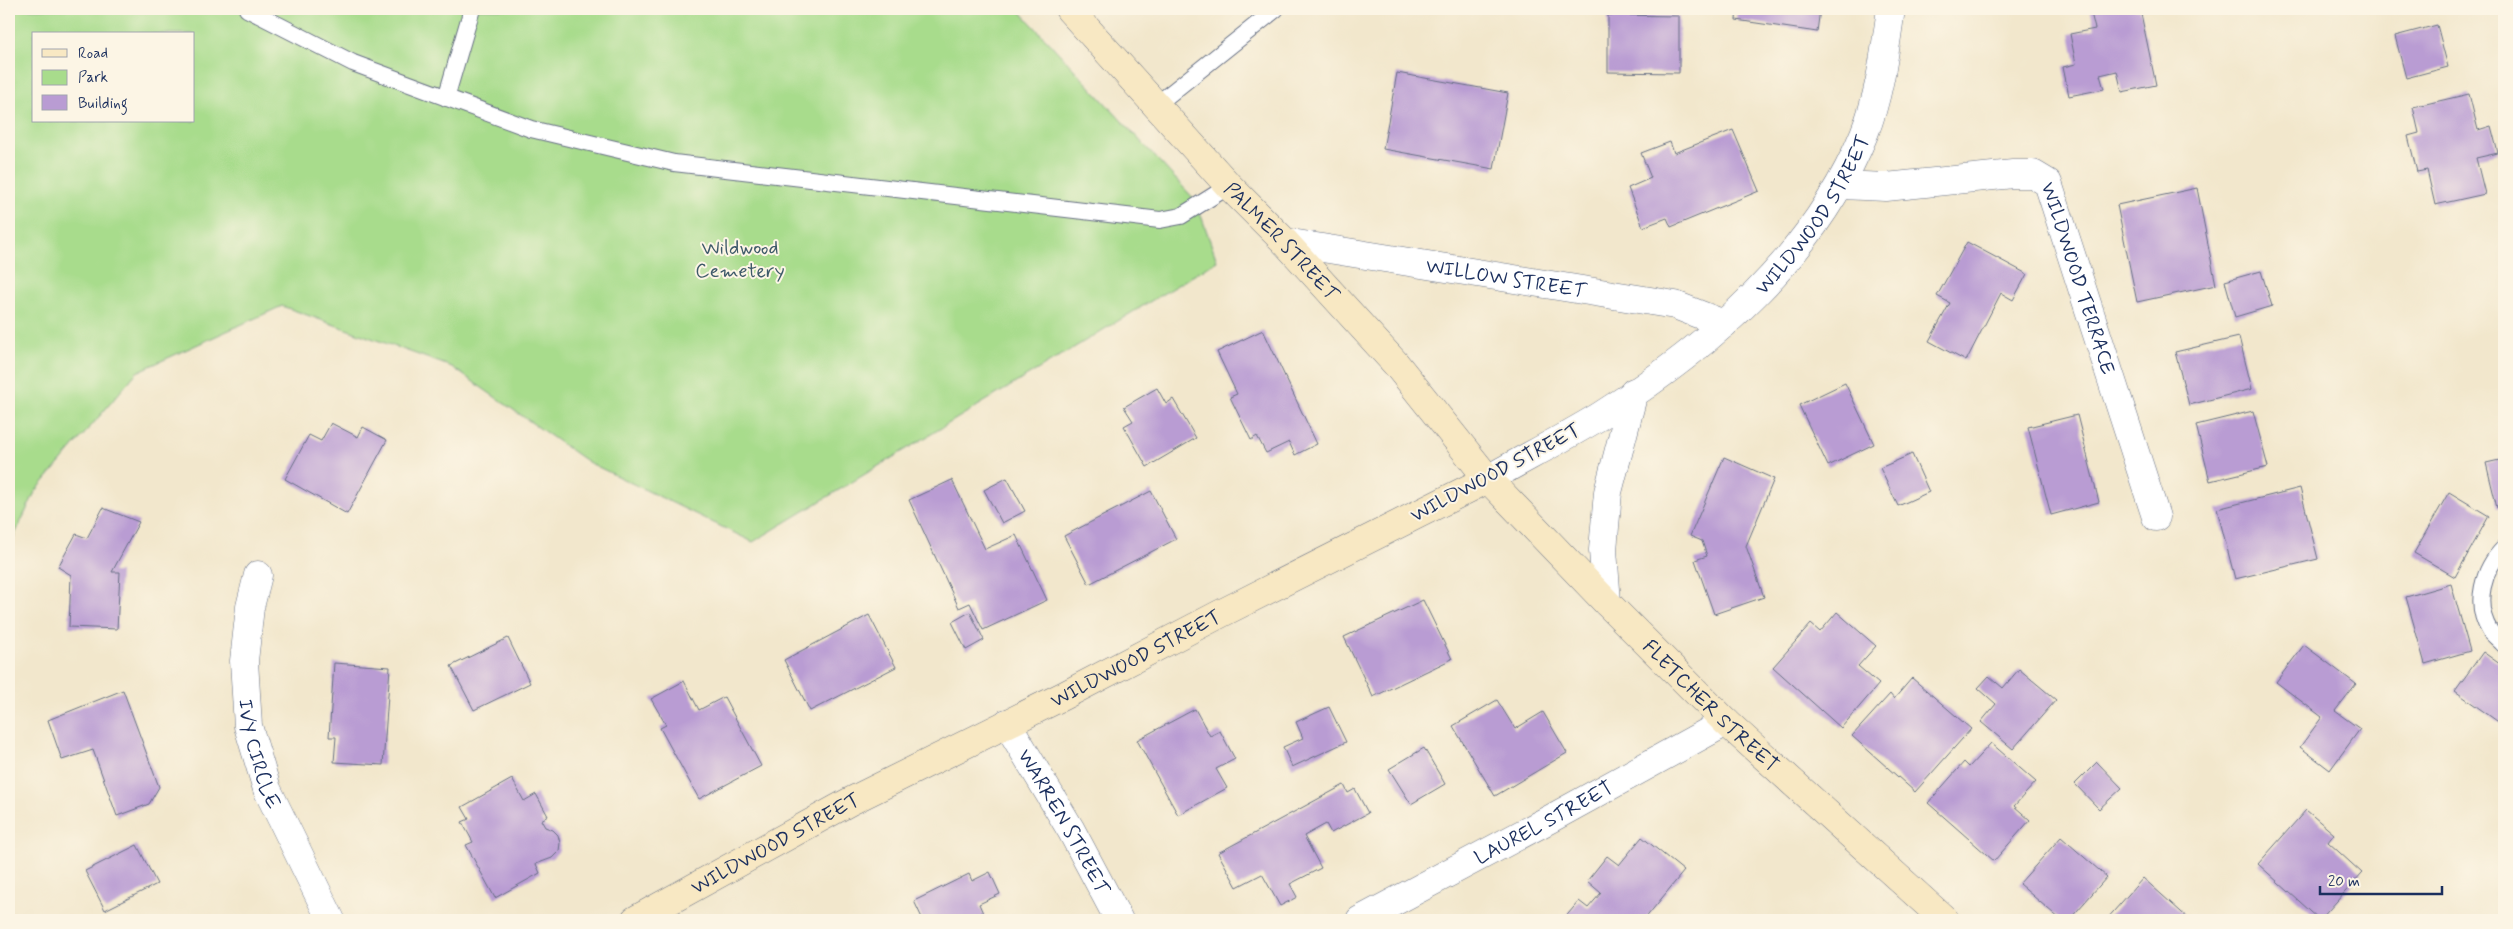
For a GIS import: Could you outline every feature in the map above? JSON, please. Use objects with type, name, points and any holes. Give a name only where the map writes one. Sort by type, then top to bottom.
[{"type":"street","name":"PALMER STREET","points":[[1070,9],[1229,186],[1285,242],[1396,364],[1488,479]]},
{"type":"street","name":"WILDWOOD STREET","points":[[635,920],[849,802],[1488,479],[1600,416],[1674,365],[1724,324],[1789,260],[1828,207],[1841,185],[1865,132],[1875,95],[1892,9]]},
{"type":"street","name":"WILDWOOD TERRACE","points":[[1841,185],[1886,187],[2013,174],[2033,174],[2048,183],[2156,517]]},
{"type":"street","name":"WILLOW STREET","points":[[1285,242],[1675,305],[1724,324]]},
{"type":"street","points":[[1607,603],[1604,550],[1608,492],[1634,392]]},
{"type":"street","name":"FLETCHER STREET","points":[[1488,479],[1607,603],[1726,722],[1945,920]]},
{"type":"street","name":"IVY CIRCLE","points":[[258,575],[250,607],[244,661],[248,726],[266,789],[331,920]]},
{"type":"street","name":"LAUREL STREET","points":[[1360,920],[1550,819],[1726,722]]},
{"type":"street","name":"WARREN STREET","points":[[1007,723],[1071,830],[1119,920]]},
{"type":"lane","points":[[247,9],[353,63],[531,129],[674,163],[1160,220],[1181,216],[1229,186]]},
{"type":"lane","points":[[446,98],[472,9]]},
{"type":"lane","points":[[1156,104],[1276,9]]},
{"type":"lane","points":[[2504,548],[2493,559],[2485,580],[2481,604],[2490,630],[2504,645]]},
{"type":"green space","name":"Wildwood Cemetery","points":[[9,9],[1018,9],[1196,201],[1217,261],[753,542],[588,462],[452,367],[282,306],[137,372],[35,492],[9,547]]},
{"type":"building","points":[[1737,9],[1820,9],[1817,32],[1736,20]]},
{"type":"building","points":[[2090,9],[2140,9],[2156,85],[2122,92],[2117,71],[2100,75],[2104,89],[2069,96],[2063,67],[2076,64],[2070,34],[2095,29]]},
{"type":"building","points":[[1608,15],[1679,16],[1679,73],[1608,72]]},
{"type":"building","points":[[2437,25],[2448,67],[2406,78],[2395,36]]},
{"type":"building","points":[[1397,73],[1508,93],[1494,169],[1383,149]]},
{"type":"building","points":[[2469,94],[2478,130],[2491,126],[2498,153],[2476,158],[2485,194],[2435,205],[2427,170],[2417,172],[2408,136],[2419,133],[2413,107]]},
{"type":"building","points":[[1733,130],[1759,191],[1671,227],[1667,218],[1643,227],[1628,188],[1651,178],[1641,153],[1670,142],[1674,153]]},
{"type":"building","points":[[2197,188],[2216,285],[2137,302],[2117,205]]},
{"type":"building","points":[[1967,242],[2027,274],[2013,300],[2001,293],[1966,361],[1929,341],[1950,303],[1937,296]]},
{"type":"building","points":[[2261,271],[2272,306],[2235,317],[2225,281]]},
{"type":"building","points":[[1263,330],[1317,444],[1295,455],[1289,442],[1266,453],[1257,436],[1251,440],[1230,397],[1237,394],[1217,352]]},
{"type":"building","points":[[2239,337],[2252,389],[2189,405],[2175,352]]},
{"type":"building","points":[[1845,383],[1874,444],[1828,466],[1799,405]]},
{"type":"building","points":[[1157,388],[1166,404],[1173,399],[1196,438],[1147,467],[1124,426],[1133,421],[1124,407]]},
{"type":"building","points":[[2253,411],[2268,467],[2210,481],[2196,425]]},
{"type":"building","points":[[2077,415],[2099,502],[2051,515],[2028,427]]},
{"type":"building","points":[[331,423],[358,437],[363,427],[387,440],[347,514],[285,479],[309,435],[321,441]]},
{"type":"building","points":[[1912,454],[1929,492],[1898,506],[1880,468]]},
{"type":"building","points":[[1724,457],[1774,479],[1746,546],[1764,597],[1714,614],[1695,560],[1707,556],[1702,541],[1690,536]]},
{"type":"building","points":[[2504,459],[2504,506],[2497,508],[2486,463]]},
{"type":"building","points":[[1007,478],[1025,511],[1002,523],[984,490]]},
{"type":"building","points":[[952,480],[985,549],[1016,535],[1047,600],[983,630],[970,603],[959,608],[909,500]]},
{"type":"building","points":[[2300,488],[2318,559],[2235,579],[2217,509]]},
{"type":"building","points":[[1151,491],[1176,539],[1089,584],[1064,536]]},
{"type":"building","points":[[2449,492],[2489,516],[2455,577],[2414,553]]},
{"type":"building","points":[[103,508],[139,522],[112,572],[120,572],[117,629],[69,627],[71,575],[58,567],[76,534],[87,538]]},
{"type":"building","points":[[2451,584],[2470,651],[2425,664],[2406,597]]},
{"type":"building","points":[[1423,600],[1452,659],[1373,697],[1344,637]]},
{"type":"building","points":[[970,612],[984,640],[966,650],[952,622]]},
{"type":"building","points":[[1837,612],[1876,646],[1858,666],[1879,684],[1841,728],[1773,667],[1811,624],[1820,632]]},
{"type":"building","points":[[869,615],[896,667],[810,711],[784,660]]},
{"type":"building","points":[[508,638],[530,683],[474,710],[451,666]]},
{"type":"building","points":[[2304,645],[2356,684],[2335,711],[2360,729],[2330,770],[2300,747],[2322,717],[2276,682]]},
{"type":"building","points":[[2483,652],[2504,667],[2504,726],[2455,691]]},
{"type":"building","points":[[334,663],[390,667],[383,765],[334,762],[336,737],[329,737]]},
{"type":"building","points":[[2019,669],[2056,700],[2013,749],[1981,722],[1996,704],[1978,688],[1989,676],[2003,688]]},
{"type":"building","points":[[1912,678],[1971,729],[1915,792],[1852,736],[1890,694],[1894,699]]},
{"type":"building","points":[[684,681],[699,710],[724,697],[761,766],[699,799],[660,728],[666,725],[651,699]]},
{"type":"building","points":[[123,690],[159,787],[149,804],[117,816],[93,750],[62,760],[48,720]]},
{"type":"building","points":[[1497,700],[1515,729],[1543,712],[1567,753],[1495,796],[1453,726]]},
{"type":"building","points":[[1329,707],[1346,742],[1292,767],[1283,747],[1303,738],[1296,722]]},
{"type":"building","points":[[1195,709],[1210,736],[1220,731],[1235,759],[1216,769],[1227,788],[1178,815],[1137,740]]},
{"type":"building","points":[[1991,743],[2036,782],[2014,806],[2030,820],[1994,861],[1928,803],[1964,762],[1969,767]]},
{"type":"building","points":[[1424,748],[1445,784],[1411,804],[1389,769]]},
{"type":"building","points":[[2097,762],[2122,788],[2099,809],[2075,784]]},
{"type":"building","points":[[512,779],[524,801],[536,794],[548,816],[541,820],[545,827],[553,830],[558,835],[559,851],[552,858],[536,864],[540,873],[495,898],[466,845],[473,842],[462,822],[469,819],[462,807]]},
{"type":"building","points":[[1344,785],[1348,793],[1355,789],[1368,813],[1331,833],[1326,824],[1304,836],[1321,868],[1290,884],[1297,897],[1280,906],[1262,874],[1237,887],[1218,853]]},
{"type":"building","points":[[2306,810],[2334,834],[2328,842],[2362,873],[2320,920],[2258,864]]},
{"type":"building","points":[[1642,837],[1684,871],[1644,920],[1563,920],[1579,901],[1588,908],[1601,893],[1587,881],[1607,856],[1619,865]]},
{"type":"building","points":[[2061,837],[2107,877],[2069,920],[2061,920],[2019,884]]},
{"type":"building","points":[[137,845],[157,884],[105,910],[85,871]]},
{"type":"building","points":[[990,872],[1000,894],[979,904],[986,920],[923,920],[914,901],[969,874],[972,881]]},
{"type":"building","points":[[2143,878],[2190,920],[2106,920]]}]
